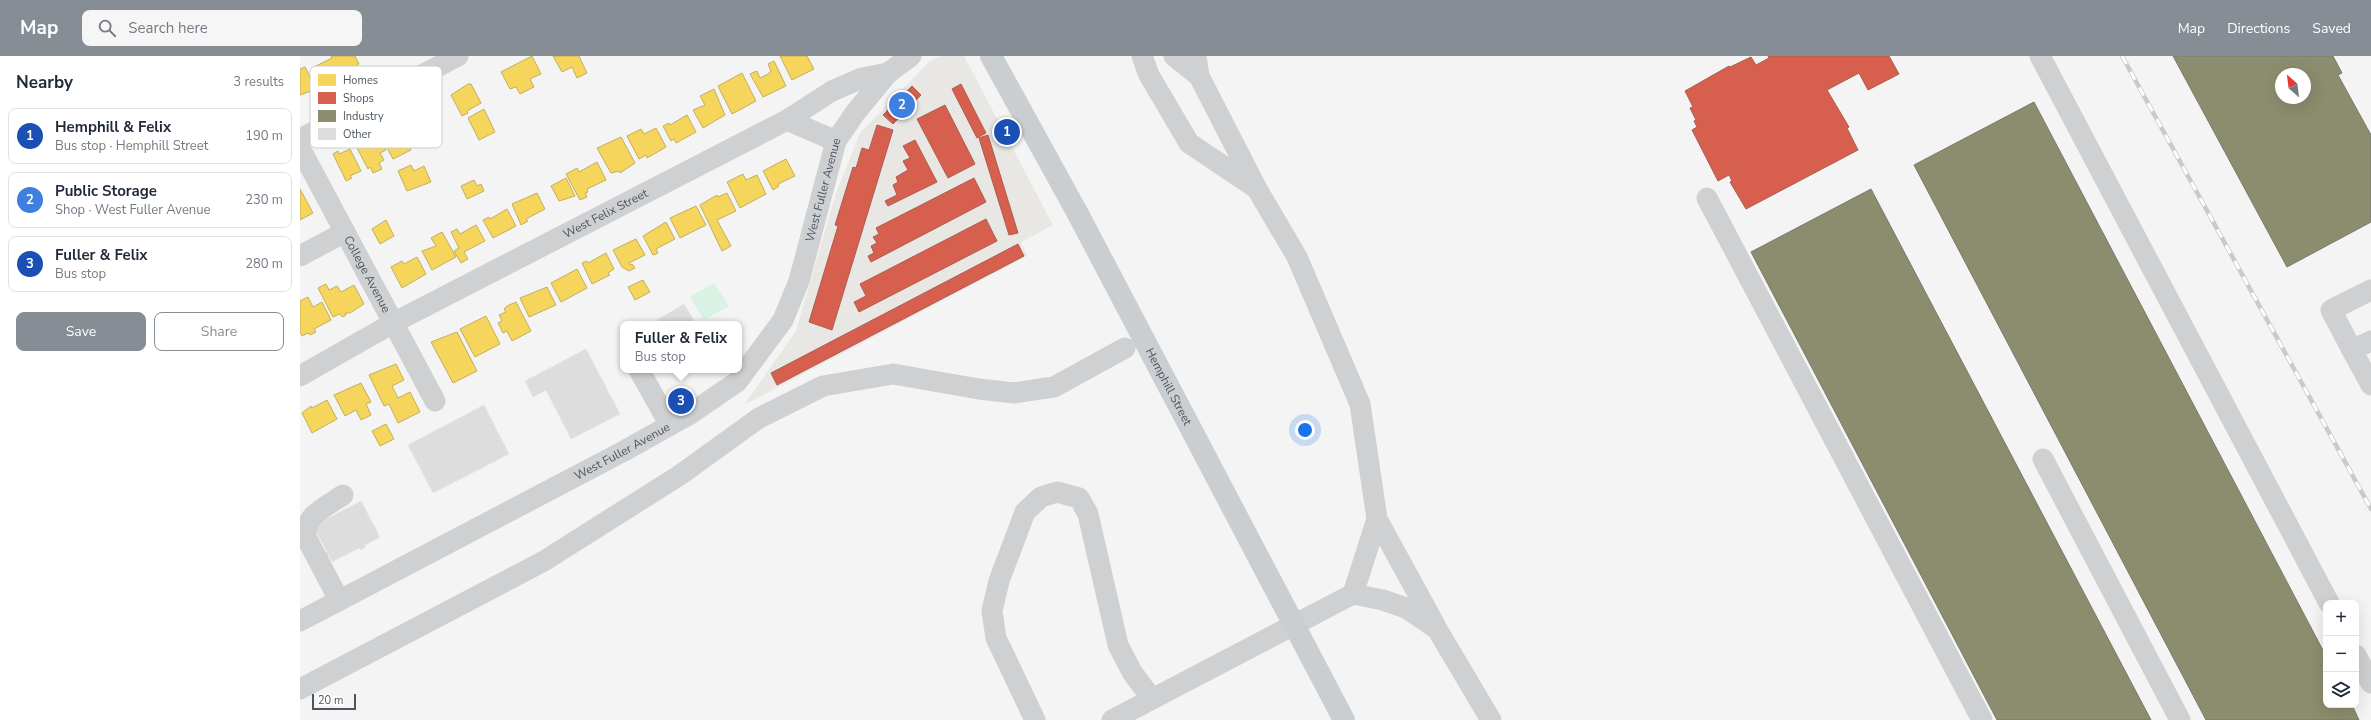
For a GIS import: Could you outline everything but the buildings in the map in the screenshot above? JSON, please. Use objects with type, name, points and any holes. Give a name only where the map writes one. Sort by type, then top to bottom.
[{"type":"main road","name":"Hemphill Street","points":[[991,56],[1078,214],[1344,720]]},
{"type":"street","points":[[439,66],[458,56]]},
{"type":"street","name":"West Felix Street","points":[[300,376],[393,323],[787,120],[832,91],[862,78],[888,73],[911,56]]},
{"type":"street","points":[[1142,56],[1149,75],[1189,143],[1257,189]]},
{"type":"street","points":[[1174,56],[1197,66],[1257,189],[1297,257],[1360,404],[1377,519],[1437,629],[1491,720]]},
{"type":"street","points":[[2040,56],[2327,600]]},
{"type":"street","name":"West Fuller Avenue","points":[[300,621],[670,425],[737,382],[783,320],[799,281],[836,140],[888,73]]},
{"type":"street","points":[[787,120],[836,140]]},
{"type":"street","points":[[300,139],[310,134]]},
{"type":"street","name":"College Avenue","points":[[300,148],[435,401]]},
{"type":"street","points":[[1707,198],[1982,720]]},
{"type":"street","points":[[300,256],[345,232]]},
{"type":"street","points":[[2371,290],[2331,310],[2371,385]]},
{"type":"street","points":[[2352,350],[2371,341]]},
{"type":"street","points":[[300,689],[544,561],[680,475],[759,418],[823,386],[893,374],[979,389],[1014,393],[1054,387],[1125,348]]},
{"type":"street","points":[[641,373],[670,425]]},
{"type":"street","points":[[2043,459],[2180,720]]},
{"type":"street","points":[[1035,720],[996,638],[992,611],[999,581],[1025,512],[1041,497],[1057,492],[1079,498],[1088,514],[1118,645],[1132,672],[1152,699]]},
{"type":"street","points":[[339,600],[306,536],[304,528],[308,520],[343,495]]},
{"type":"street","points":[[1353,594],[1377,519]]},
{"type":"street","points":[[1112,720],[1134,715],[1152,699],[1353,594],[1383,600],[1406,608],[1437,629]]},
{"type":"street","points":[[2359,661],[2371,683]]},
{"type":"shaded area","points":[[942,56],[964,56],[1053,225],[1021,242],[1027,256],[744,405],[796,331],[835,196],[860,133],[930,61]]},
{"type":"green space","points":[[714,283],[729,306],[704,320],[690,297]]},
{"type":"railway","points":[[2122,56],[2371,509]]},
{"type":"place","name":"Public Storage","points":[[902,105]]},
{"type":"place","name":"Hemphill & Felix","points":[[1007,132]]},
{"type":"place","name":"Fuller & Felix","points":[[681,401]]}]
